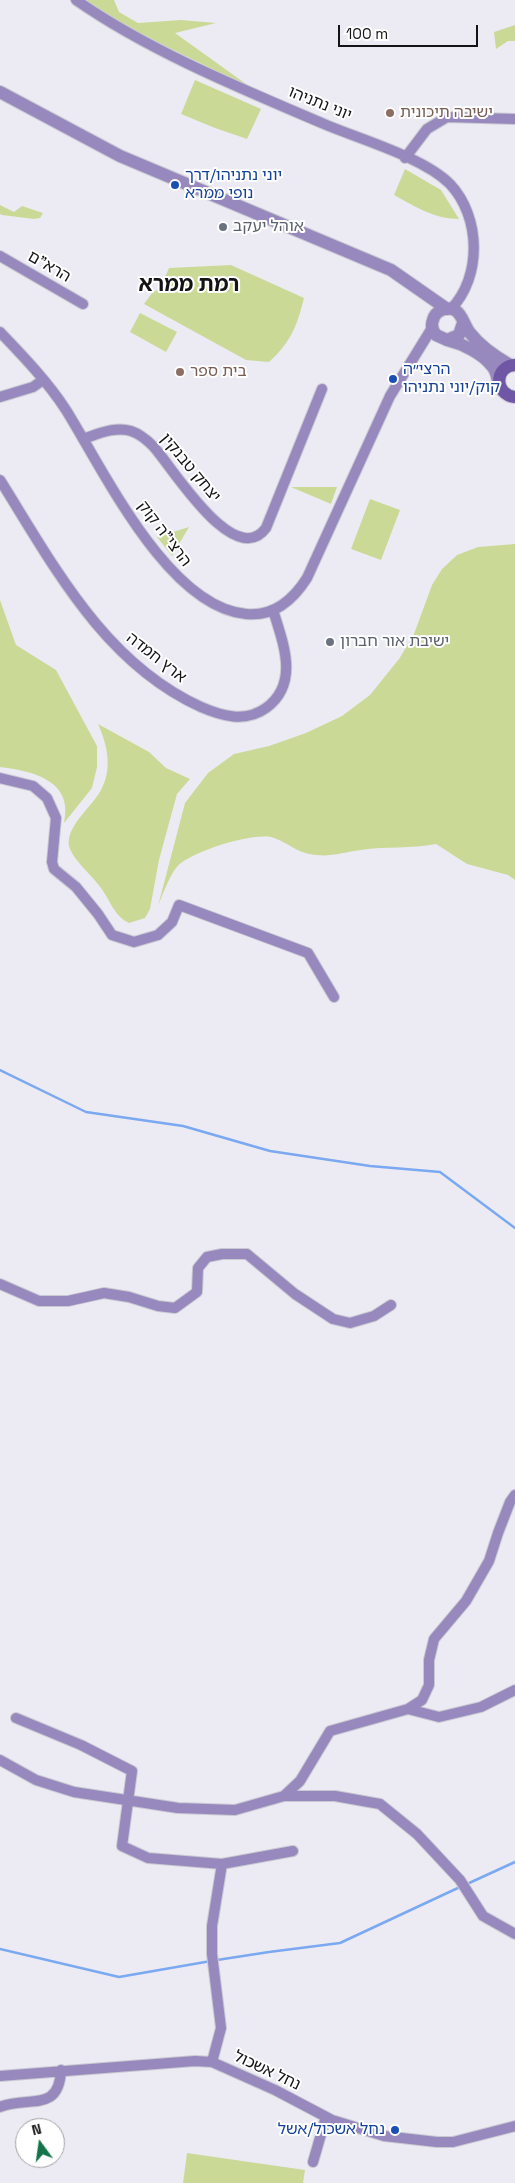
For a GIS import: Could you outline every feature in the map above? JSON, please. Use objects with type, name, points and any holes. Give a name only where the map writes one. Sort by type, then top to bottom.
[{"type":"main road","points":[[513,365],[501,371],[498,381],[502,391],[514,398]]},
{"type":"street","name":"יוני נתניהו","points":[[76,0],[123,29],[204,70],[307,116],[366,139],[437,174],[449,184],[464,206],[470,220],[474,248],[470,275],[463,292]]},
{"type":"street","points":[[0,92],[120,156],[214,197],[366,258],[402,277],[449,309],[455,310],[470,334],[513,365]]},
{"type":"street","points":[[405,158],[427,129],[435,122],[447,117],[515,119]]},
{"type":"street","name":"הרא\"ם","points":[[0,256],[83,304]]},
{"type":"street","points":[[402,277],[427,306],[436,335],[445,340],[466,346],[488,362],[493,367],[498,381]]},
{"type":"street","points":[[432,325],[436,314],[449,309],[463,292]]},
{"type":"street","points":[[445,340],[459,335],[462,320],[463,292]]},
{"type":"street","name":"הרצי\"ה קוק","points":[[0,332],[43,380],[64,408],[145,537],[182,582],[218,608],[230,612],[254,615],[280,607],[300,588],[314,565],[390,396],[432,325]]},
{"type":"street","name":"הרצי\"ה קוק","points":[[413,360],[431,344],[445,340]]},
{"type":"street","points":[[0,397],[33,387],[43,380]]},
{"type":"street","name":"יצחק טבנקין","points":[[84,439],[115,430],[125,430],[140,435],[154,447],[205,512],[236,534],[254,538],[260,536],[266,528],[322,389]]},
{"type":"street","name":"ארץ חמדה","points":[[0,480],[65,582],[99,628],[139,668],[186,700],[227,716],[240,718],[263,710],[272,703],[280,694],[284,684],[287,662],[273,610]]},
{"type":"street","points":[[0,778],[33,786],[47,798],[56,818],[52,862],[54,869],[76,887],[112,935],[134,942],[158,935],[172,922],[179,905],[308,953],[334,997]]},
{"type":"street","points":[[0,1284],[40,1301],[68,1301],[104,1293],[129,1297],[158,1306],[175,1308],[197,1292],[198,1268],[207,1257],[222,1254],[247,1254],[295,1294],[333,1319],[350,1323],[374,1316],[391,1305]]},
{"type":"street","points":[[284,1796],[300,1781],[330,1731],[408,1709],[422,1700],[429,1685],[429,1660],[434,1639],[466,1601],[489,1561],[501,1526],[515,1495]]},
{"type":"street","points":[[408,1709],[439,1717],[481,1707],[515,1690]]},
{"type":"street","points":[[16,1718],[81,1745],[132,1771],[122,1846],[148,1858],[222,1864],[293,1851]]},
{"type":"street","points":[[0,1760],[36,1780],[74,1792],[178,1808],[235,1810],[284,1796],[335,1796],[380,1804],[417,1834],[460,1880],[483,1916],[515,1934]]},
{"type":"street","points":[[212,2062],[221,2028],[212,1954],[212,1926],[222,1864]]},
{"type":"street","name":"נחל אשכול","points":[[0,2076],[179,2061],[212,2062],[275,2090],[326,2117],[384,2136],[453,2142],[515,2126]]},
{"type":"street","points":[[0,2108],[10,2104],[42,2101],[50,2098],[57,2091],[61,2070]]},
{"type":"street","points":[[313,2162],[326,2117]]},
{"type":"green space","points":[[86,0],[114,0],[119,12],[138,23],[181,20],[216,23],[175,33],[253,89],[114,21]]},
{"type":"green space","points":[[515,25],[515,41],[508,41],[496,49],[494,32]]},
{"type":"green space","points":[[195,80],[261,109],[247,139],[181,114]]},
{"type":"green space","points":[[405,169],[441,190],[459,219],[433,215],[394,195]]},
{"type":"green space","points":[[0,205],[14,212],[22,206],[43,213],[40,218],[34,219],[2,215],[0,214]]},
{"type":"green space","points":[[231,265],[304,298],[292,333],[283,348],[269,362],[246,360],[144,304],[152,293],[160,288],[169,268]]},
{"type":"green space","points":[[140,313],[177,332],[166,352],[130,332]]},
{"type":"green space","points":[[291,487],[337,487],[331,504]]},
{"type":"green space","points":[[370,499],[400,510],[381,560],[351,549]]},
{"type":"green space","points":[[189,527],[172,556],[157,537]]},
{"type":"green space","points":[[515,544],[515,880],[508,875],[467,864],[436,844],[322,855],[303,852],[274,838],[253,837],[223,844],[183,862],[176,868],[158,906],[185,803],[208,773],[234,754],[269,746],[306,733],[342,716],[370,695],[399,659],[414,634],[432,585],[442,569],[457,555],[478,547]]},
{"type":"green space","points":[[0,600],[16,645],[56,670],[97,746],[97,767],[92,788],[64,823],[65,808],[63,797],[57,787],[37,775],[0,767]]},
{"type":"green space","points":[[98,724],[149,752],[166,768],[190,779],[177,794],[159,860],[150,909],[145,918],[129,923],[116,912],[101,888],[76,859],[70,849],[70,834],[74,826],[97,796],[105,782],[108,765],[107,756]]},
{"type":"green space","points":[[187,2153],[305,2170],[303,2183],[183,2183]]},
{"type":"waterway","points":[[0,1070],[86,1112],[183,1126],[270,1151],[370,1166],[440,1172],[515,1228]]},
{"type":"waterway","points":[[467,1884],[515,1862]]},
{"type":"waterway","points":[[217,1960],[340,1943],[460,1887]]},
{"type":"waterway","points":[[0,1949],[119,1977],[211,1961]]},
{"type":"place","name":"ישיבה תיכונית","points":[[390,113]]},
{"type":"place","name":"יוני נתניהו/דרך נופי ממרא","points":[[175,185]]},
{"type":"place","name":"אוהל יעקב","points":[[223,227]]},
{"type":"place","name":"בית ספר","points":[[180,372]]},
{"type":"place","name":"הרצי״ה קוק/יוני נתניהו","points":[[393,379]]},
{"type":"place","name":"ישיבת אור חברון","points":[[330,642]]},
{"type":"place","name":"נחל אשכול/אשל","points":[[395,2130]]},
{"type":"district","name":"רמת ממרא","points":[[189,285]]}]
